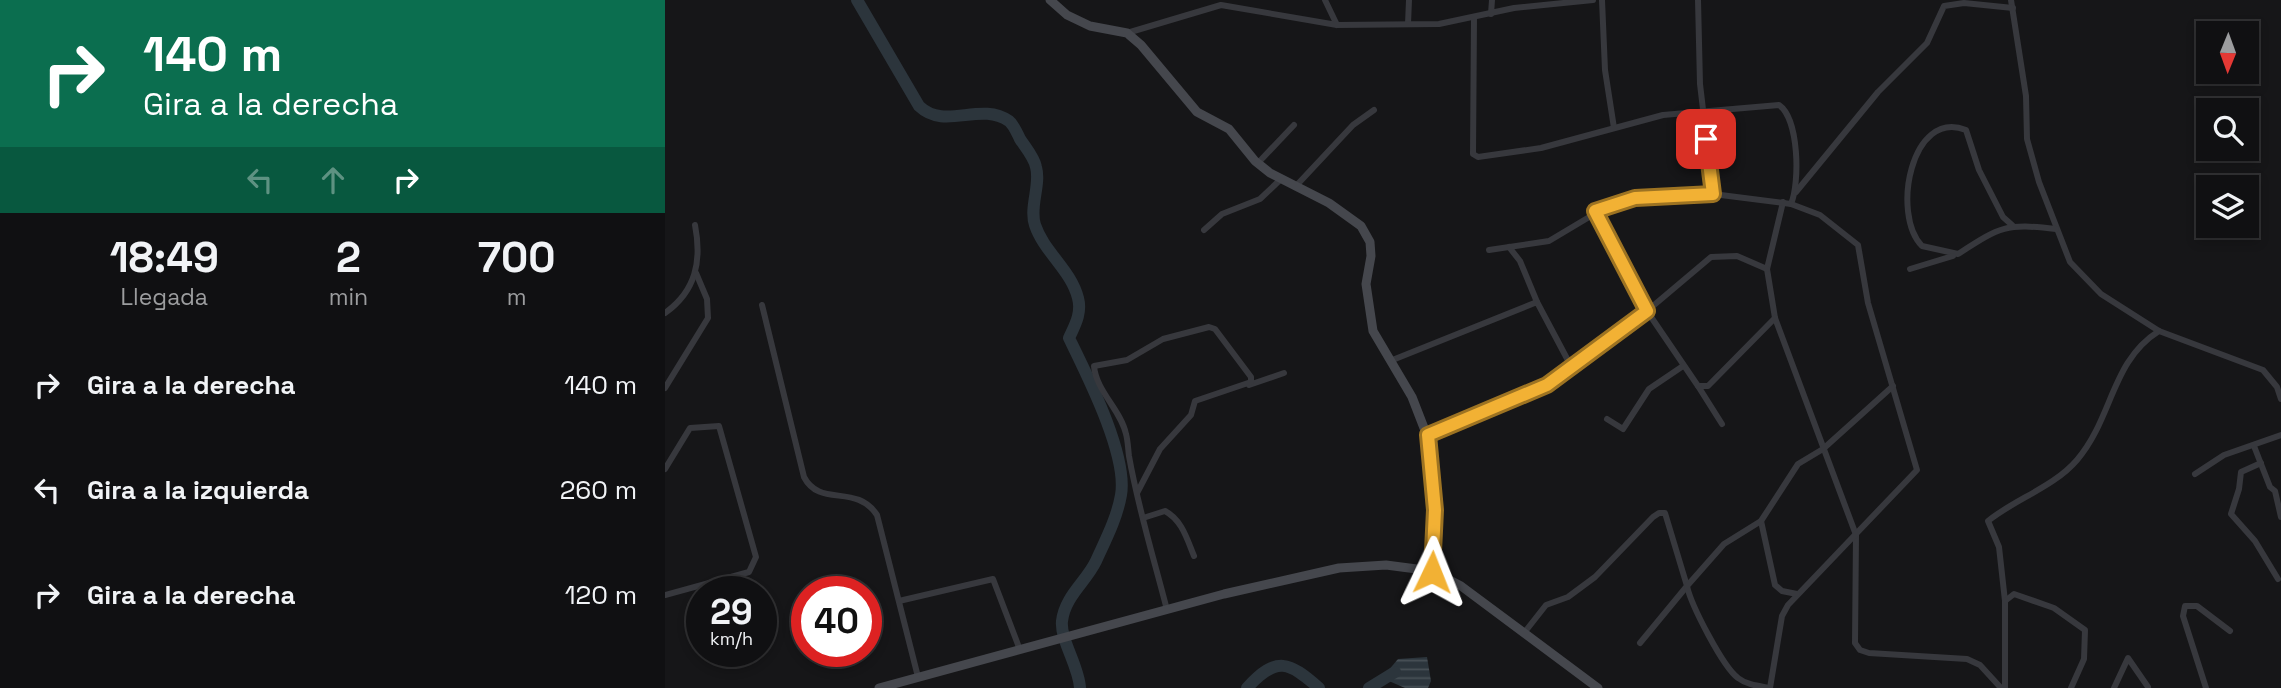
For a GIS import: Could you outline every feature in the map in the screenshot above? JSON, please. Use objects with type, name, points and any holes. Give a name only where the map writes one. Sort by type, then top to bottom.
[{"type":"main road","points":[[1051,0],[1067,15],[1090,26],[1127,33],[1142,46],[1197,112],[1229,129],[1258,163],[1280,180],[1329,204],[1361,226],[1370,242],[1371,256],[1366,284],[1373,331],[1412,397],[1428,435],[1435,510],[1432,572]]},
{"type":"main road","points":[[879,688],[1167,610],[1339,568],[1386,565],[1432,572],[1461,586],[1598,688]]},
{"type":"street","points":[[1206,0],[1208,8]]},
{"type":"street","points":[[1325,0],[1337,25]]},
{"type":"street","points":[[1408,24],[1409,0]]},
{"type":"street","points":[[1490,14],[1492,0]]},
{"type":"street","points":[[1127,33],[1208,8],[1235,6],[1337,25],[1439,24],[1474,19],[1514,8],[1593,0]]},
{"type":"street","points":[[1602,0],[1605,70],[1614,128]]},
{"type":"street","points":[[1697,0],[1702,111],[1713,194]]},
{"type":"street","points":[[2011,0],[2026,96],[2027,139],[2056,229],[2070,262],[2101,294],[2159,331],[2263,370],[2279,386],[2281,399]]},
{"type":"street","points":[[1791,204],[1796,192],[1878,92],[1927,43],[1944,6],[1963,3],[2013,8]]},
{"type":"street","points":[[1474,19],[1473,154],[1485,158],[1541,148],[1663,115],[1779,105],[1787,111],[1793,125],[1796,192]]},
{"type":"street","points":[[1295,187],[1353,125],[1374,110]]},
{"type":"street","points":[[1258,163],[1294,125]]},
{"type":"street","points":[[1958,254],[1921,246],[1911,230],[1907,213],[1906,195],[1912,169],[1932,133],[1948,127],[1966,130],[1979,170],[2000,211],[2012,225]]},
{"type":"street","points":[[1204,230],[1222,214],[1248,206],[1280,180]]},
{"type":"street","points":[[1489,250],[1549,241],[1595,211],[1635,198],[1713,194],[1783,202],[1820,215],[1859,246],[1868,303],[1917,470],[1797,594],[1782,616],[1770,688],[1736,677],[1691,601],[1665,513],[1659,513],[1595,577],[1567,597],[1546,605],[1524,633]]},
{"type":"street","points":[[1783,202],[1767,269],[1775,318],[1856,535],[1855,643],[1860,650],[1967,659],[1980,665],[2003,688]]},
{"type":"street","points":[[1595,211],[1647,311],[1722,424]]},
{"type":"street","points":[[665,313],[685,295],[696,272],[699,244],[695,225]]},
{"type":"street","points":[[1910,269],[1958,254],[1986,235],[2012,225],[2056,229]]},
{"type":"street","points":[[1509,247],[1520,261],[1571,368]]},
{"type":"street","points":[[1428,435],[1547,385],[1647,311],[1711,257],[1737,256],[1767,269]]},
{"type":"street","points":[[665,388],[708,318],[707,299],[696,272]]},
{"type":"street","points":[[1390,361],[1538,302]]},
{"type":"street","points":[[762,305],[804,477],[820,492],[855,496],[873,509],[879,522],[918,677]]},
{"type":"street","points":[[1698,386],[1708,386],[1775,318]]},
{"type":"street","points":[[1167,610],[1137,493],[1124,426],[1095,375],[1094,366],[1127,360],[1163,339],[1209,327],[1215,329],[1251,377],[1248,386]]},
{"type":"street","points":[[2003,688],[2005,601],[2000,547],[1988,521],[2075,462],[2105,416],[2124,365],[2133,351],[2159,331]]},
{"type":"street","points":[[1608,419],[1623,429],[1649,389],[1683,366]]},
{"type":"street","points":[[1137,493],[1160,449],[1191,415],[1199,398],[1248,386],[1284,373]]},
{"type":"street","points":[[1640,643],[1724,544],[1761,521],[1798,464],[1823,449],[1893,386]]},
{"type":"street","points":[[665,469],[690,428],[719,426],[756,557],[749,572],[665,595]]},
{"type":"street","points":[[2195,474],[2224,455],[2281,435]]},
{"type":"street","points":[[2254,446],[2270,487],[2275,491],[2281,517]]},
{"type":"street","points":[[2261,463],[2241,472],[2231,514],[2255,541],[2278,579]]},
{"type":"street","points":[[1143,518],[1165,510],[1173,514],[1194,556]]},
{"type":"street","points":[[1761,521],[1775,585],[1782,591],[1797,594]]},
{"type":"street","points":[[899,601],[993,579],[1020,650]]},
{"type":"street","points":[[2005,601],[2009,596],[2020,595],[2053,608],[2085,630],[2084,659],[2071,688]]},
{"type":"street","points":[[2206,688],[2183,616],[2185,606],[2197,606],[2230,631]]},
{"type":"street","points":[[2114,688],[2128,658],[2148,687]]},
{"type":"shaded area","points":[[1427,657],[1431,681],[1428,688],[1405,688],[1382,678],[1398,659]]},
{"type":"waterway","points":[[857,0],[919,106],[940,116],[986,114],[1009,121],[1035,163],[1035,225],[1075,288],[1079,303],[1078,314],[1069,338],[1104,415],[1122,478],[1121,495],[1111,528],[1092,569],[1067,604],[1062,621],[1080,688]]},
{"type":"waterway","points":[[1247,688],[1267,670],[1283,666],[1299,672],[1319,688]]},
{"type":"waterway","points":[[1369,688],[1395,672]]},
{"type":"route","points":[[1432,572],[1435,510],[1428,435],[1547,385],[1647,311],[1595,211],[1635,198],[1713,194],[1706,139]]}]
